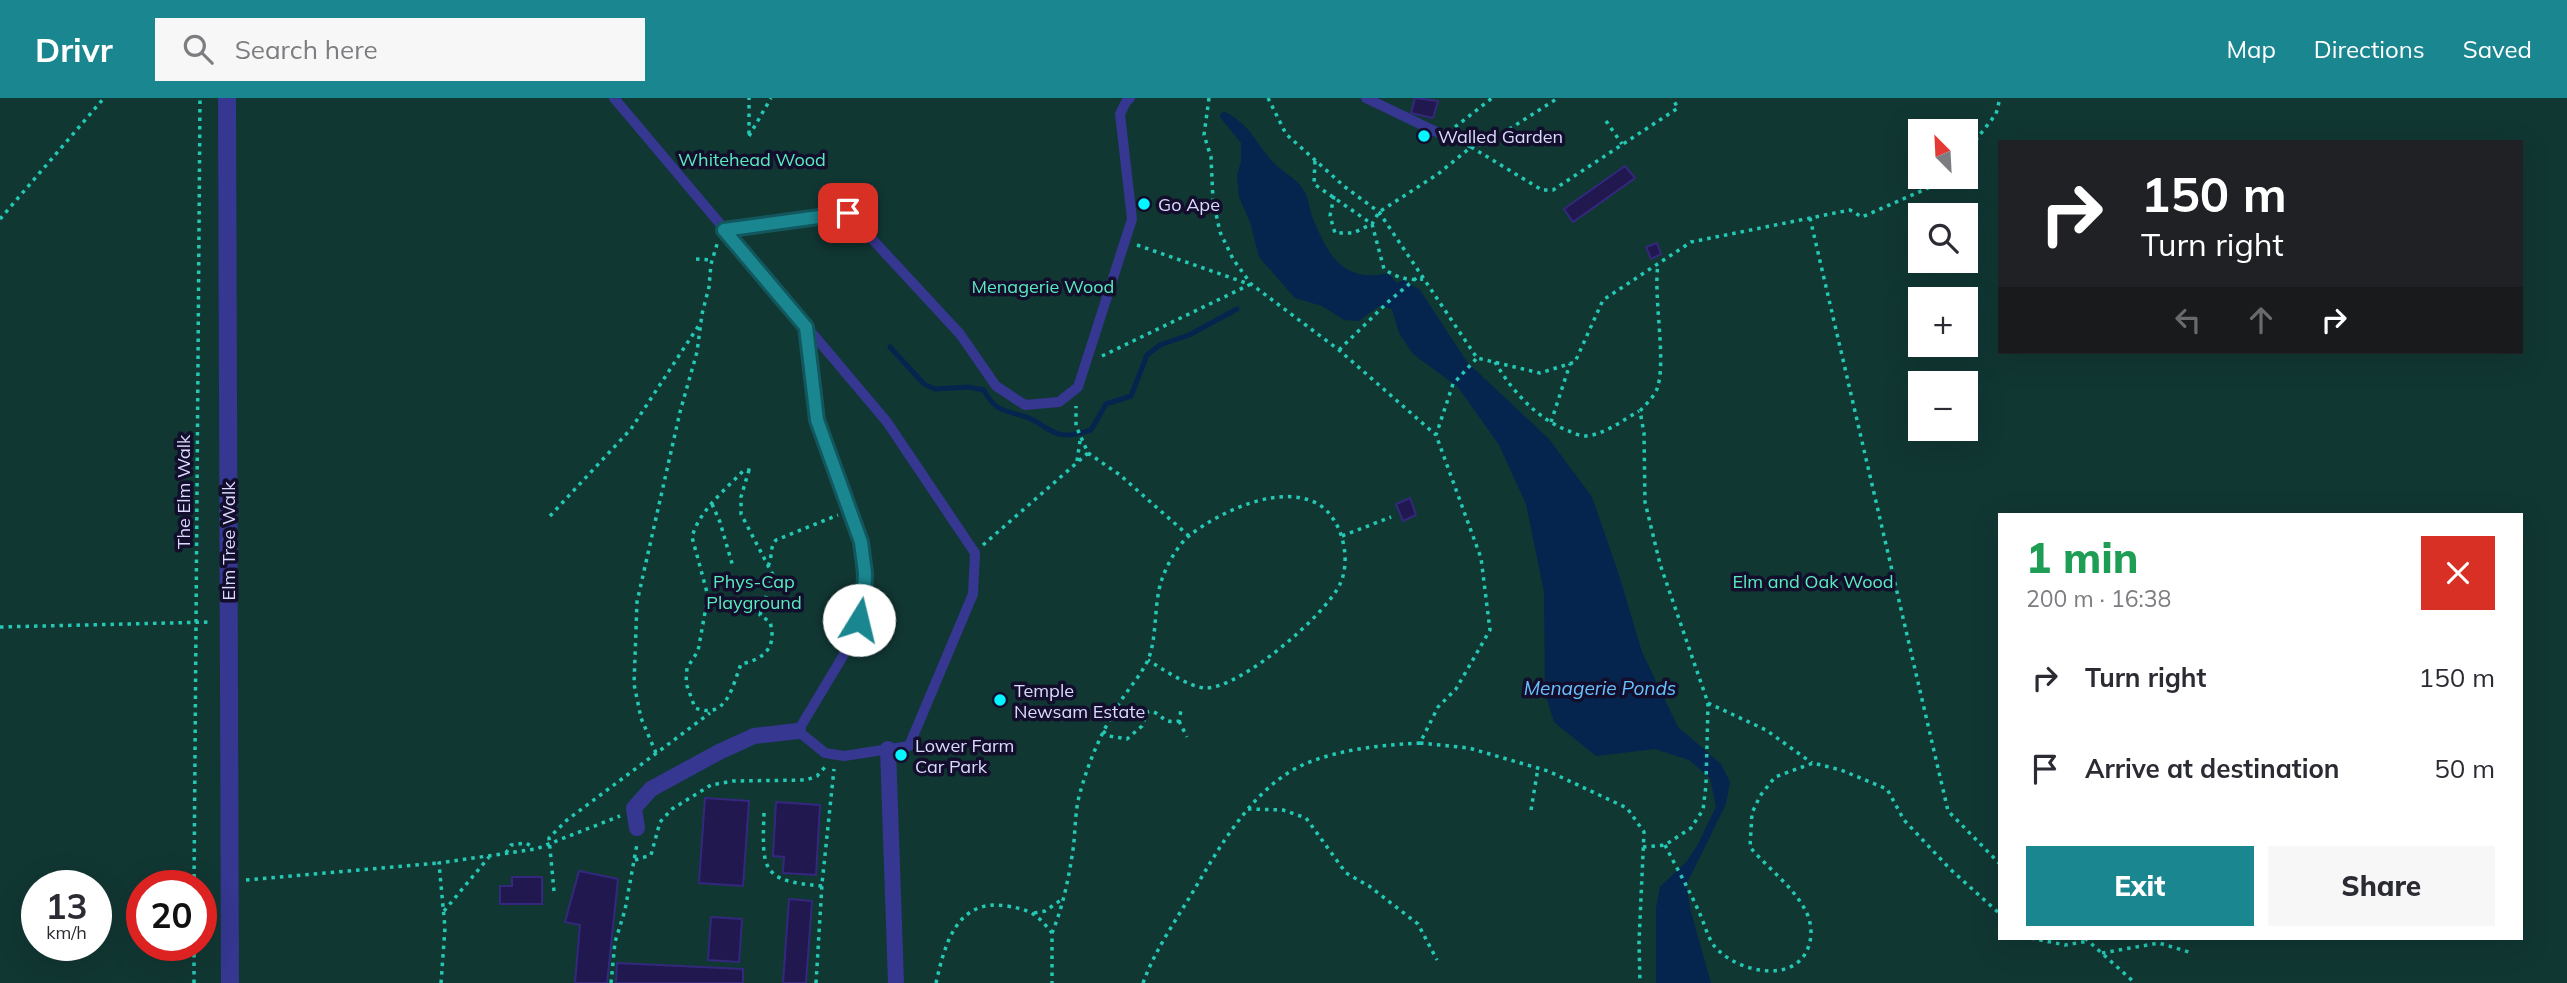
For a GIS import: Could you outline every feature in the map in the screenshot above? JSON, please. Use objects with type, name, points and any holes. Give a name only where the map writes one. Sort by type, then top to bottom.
[{"type":"street","name":"Elm Tree Walk","points":[[227,98],[230,983]]},
{"type":"street","points":[[637,828],[634,808],[652,789],[754,736],[798,731]]},
{"type":"street","points":[[888,749],[896,983]]},
{"type":"lane","points":[[614,98],[887,422],[975,553],[973,594],[909,746],[845,756],[835,755],[825,753],[798,731],[855,636],[864,605],[865,573],[861,542],[817,420],[806,327]]},
{"type":"lane","points":[[724,230],[848,213],[960,334],[996,386],[1025,405],[1059,402],[1078,387],[1132,219],[1120,114],[1130,98]]},
{"type":"lane","points":[[1366,98],[1447,136]]},
{"type":"path","points":[[0,219],[104,98]]},
{"type":"path","name":"The Elm Walk","points":[[194,870],[200,98]]},
{"type":"path","points":[[749,98],[749,136],[771,98]]},
{"type":"path","points":[[1209,98],[1204,135],[1211,157],[1213,200],[1218,222],[1233,259],[1251,284],[1339,350],[1436,435],[1481,558],[1490,630],[1456,689],[1438,707],[1420,743]]},
{"type":"path","points":[[1268,98],[1286,134],[1379,212],[1477,358],[1540,373],[1575,362],[1603,300],[1691,242],[1850,210],[1862,217],[1926,189]]},
{"type":"path","points":[[1334,196],[1330,216],[1335,233],[1353,233],[1372,224],[1379,212],[1438,174],[1471,147],[1489,142],[1558,98]]},
{"type":"path","points":[[1490,99],[1460,121],[1447,136],[1471,147],[1542,190],[1553,190],[1678,108],[1672,98]]},
{"type":"path","points":[[1978,137],[1996,114],[2000,98]]},
{"type":"path","points":[[1606,121],[1622,144]]},
{"type":"path","points":[[1315,160],[1314,184],[1372,224],[1384,268],[1393,275],[1412,281]]},
{"type":"path","points":[[1810,218],[1948,811],[1998,862]]},
{"type":"path","points":[[656,752],[641,718],[634,684],[637,602],[680,412],[697,352],[711,260],[724,230]]},
{"type":"path","points":[[1125,241],[1251,284]]},
{"type":"path","points":[[696,259],[711,260]]},
{"type":"path","points":[[1495,362],[1507,383],[1529,406],[1551,422],[1583,436],[1607,429],[1640,411],[1657,390],[1660,359],[1658,264]]},
{"type":"path","points":[[1339,350],[1388,302],[1412,281],[1422,277]]},
{"type":"path","points":[[1085,366],[1251,284]]},
{"type":"path","points":[[550,516],[631,429],[702,321]]},
{"type":"path","points":[[1436,435],[1453,384],[1477,358]]},
{"type":"path","points":[[1551,422],[1570,363]]},
{"type":"path","points":[[1640,411],[1644,433],[1645,502],[1660,564],[1708,703],[1703,810],[1691,828],[1665,845],[1643,847]]},
{"type":"path","points":[[1076,426],[1088,453],[1120,475],[1189,536]]},
{"type":"path","points":[[1077,462],[1081,439]]},
{"type":"path","points":[[975,553],[1088,453]]},
{"type":"path","points":[[749,470],[740,497],[741,514],[768,566],[773,575],[760,615],[770,622],[773,632],[769,649],[754,661],[741,664],[727,699],[719,709],[707,712],[695,708],[686,683],[687,668],[698,651],[708,596],[692,537],[694,528],[712,504],[743,471],[749,470]]},
{"type":"path","points":[[1052,983],[1052,933],[1072,857],[1079,796],[1097,742],[1148,660],[1161,582],[1171,558],[1189,536],[1247,504],[1285,496],[1304,498],[1319,504],[1333,517],[1342,536],[1345,556],[1342,582],[1326,606],[1253,669],[1228,683],[1205,688],[1172,675],[1148,660]]},
{"type":"path","points":[[712,504],[733,567]]},
{"type":"path","points":[[768,566],[772,559],[772,545],[776,540],[850,510]]},
{"type":"path","points":[[1342,536],[1391,517]]},
{"type":"path","points":[[708,596],[761,610]]},
{"type":"path","points":[[0,627],[228,622]]},
{"type":"path","points":[[1708,703],[1766,730],[1813,763],[1841,770],[1887,789],[1904,820],[1950,869],[1998,912]]},
{"type":"path","points":[[1181,710],[1179,721],[1187,737]]},
{"type":"path","points":[[554,891],[549,838],[567,820],[711,711]]},
{"type":"path","points":[[1103,731],[1109,736],[1126,739],[1142,726],[1147,712],[1151,711],[1166,721],[1179,721]]},
{"type":"path","points":[[1143,983],[1153,958],[1202,877],[1248,809],[1279,779],[1314,760],[1372,746],[1420,743],[1469,748],[1538,768],[1627,808],[1644,832],[1640,983]]},
{"type":"path","points":[[611,983],[615,942],[625,910],[635,860],[651,855],[660,822],[672,809],[711,785],[733,781],[806,780],[817,776],[835,755]]},
{"type":"path","points":[[816,983],[835,755]]},
{"type":"path","points":[[1665,845],[1716,949],[1732,961],[1752,969],[1786,972],[1804,960],[1812,930],[1799,898],[1750,847],[1752,813],[1760,796],[1775,777],[1813,763]]},
{"type":"path","points":[[1531,810],[1538,768]]},
{"type":"path","points":[[229,881],[439,863],[536,849],[581,833],[634,808]]},
{"type":"path","points":[[1248,809],[1283,810],[1306,818],[1346,873],[1369,886],[1418,924],[1437,960]]},
{"type":"path","points":[[764,813],[762,853],[765,866],[775,876],[788,881],[822,886]]},
{"type":"path","points":[[505,854],[511,845],[517,844],[526,843],[536,849]]},
{"type":"path","points":[[443,911],[489,857]]},
{"type":"path","points":[[439,863],[445,929],[441,983]]},
{"type":"path","points":[[936,983],[942,957],[963,916],[976,908],[997,904],[1034,912],[1045,911],[1063,899]]},
{"type":"path","points":[[1034,912],[1052,933]]},
{"type":"path","points":[[2041,940],[2065,945],[2083,940]]},
{"type":"path","points":[[2088,940],[2136,983]]},
{"type":"path","points":[[2102,953],[2159,943],[2192,953]]},
{"type":"path","points":[[194,961],[194,983]]},
{"type":"green space","name":"Temple Newsam Estate","points":[[0,98],[2567,98],[2567,983],[0,983]]},
{"type":"water","name":"Menagerie Ponds","points":[[1225,112],[1241,123],[1273,162],[1301,187],[1324,242],[1339,263],[1359,274],[1388,273],[1397,283],[1404,280],[1420,290],[1467,362],[1549,439],[1592,497],[1642,652],[1678,727],[1721,764],[1730,782],[1726,804],[1686,885],[1711,983],[1656,983],[1656,908],[1660,887],[1687,861],[1716,807],[1710,778],[1689,760],[1655,749],[1596,756],[1554,722],[1545,693],[1544,592],[1526,504],[1499,445],[1458,387],[1413,354],[1399,333],[1392,309],[1379,306],[1359,321],[1344,320],[1322,306],[1295,298],[1259,257],[1250,222],[1239,197],[1237,175],[1241,162],[1241,143],[1220,117],[1221,113]]},
{"type":"building","points":[[1415,98],[1438,101],[1433,118],[1411,113]]},
{"type":"building","points":[[1625,166],[1635,178],[1573,222],[1564,209]]},
{"type":"building","points":[[1657,243],[1661,254],[1651,259],[1646,247]]},
{"type":"building","points":[[1410,498],[1416,515],[1403,521],[1396,504]]},
{"type":"building","points":[[705,798],[749,801],[743,886],[699,883]]},
{"type":"building","points":[[776,802],[820,805],[816,875],[783,873],[784,857],[773,856]]},
{"type":"building","points":[[579,871],[618,879],[607,983],[575,983],[580,925],[565,922]]},
{"type":"building","points":[[512,877],[542,877],[542,904],[500,904],[500,886],[512,886]]},
{"type":"building","points":[[789,899],[812,901],[806,983],[783,983]]},
{"type":"building","points":[[711,917],[742,919],[739,962],[708,960]]},
{"type":"building","points":[[617,963],[743,969],[743,983],[616,983]]},
{"type":"waterway","points":[[890,347],[924,384],[935,389],[968,387],[984,390],[993,403],[1003,410],[1029,418],[1055,433],[1071,435],[1091,430],[1106,404],[1131,396],[1147,355],[1160,345],[1189,335],[1237,309]]},
{"type":"place","name":"Walled Garden","points":[[1424,136]]},
{"type":"place","name":"Go Ape","points":[[1144,204]]},
{"type":"place","name":"Temple Newsam Estate","points":[[1000,700]]},
{"type":"place","name":"Lower Farm Car Park","points":[[901,755]]},
{"type":"route","points":[[848,213],[724,230],[806,327],[817,420],[861,542],[865,573],[864,605],[859,620]]},
{"type":"park label","name":"Whitehead Wood","points":[[752,159]]},
{"type":"park label","name":"Menagerie Wood","points":[[1043,286]]},
{"type":"park label","name":"Elm and Oak Wood","points":[[1813,581]]},
{"type":"park label","name":"Phys-Cap Playground","points":[[754,591]]}]
